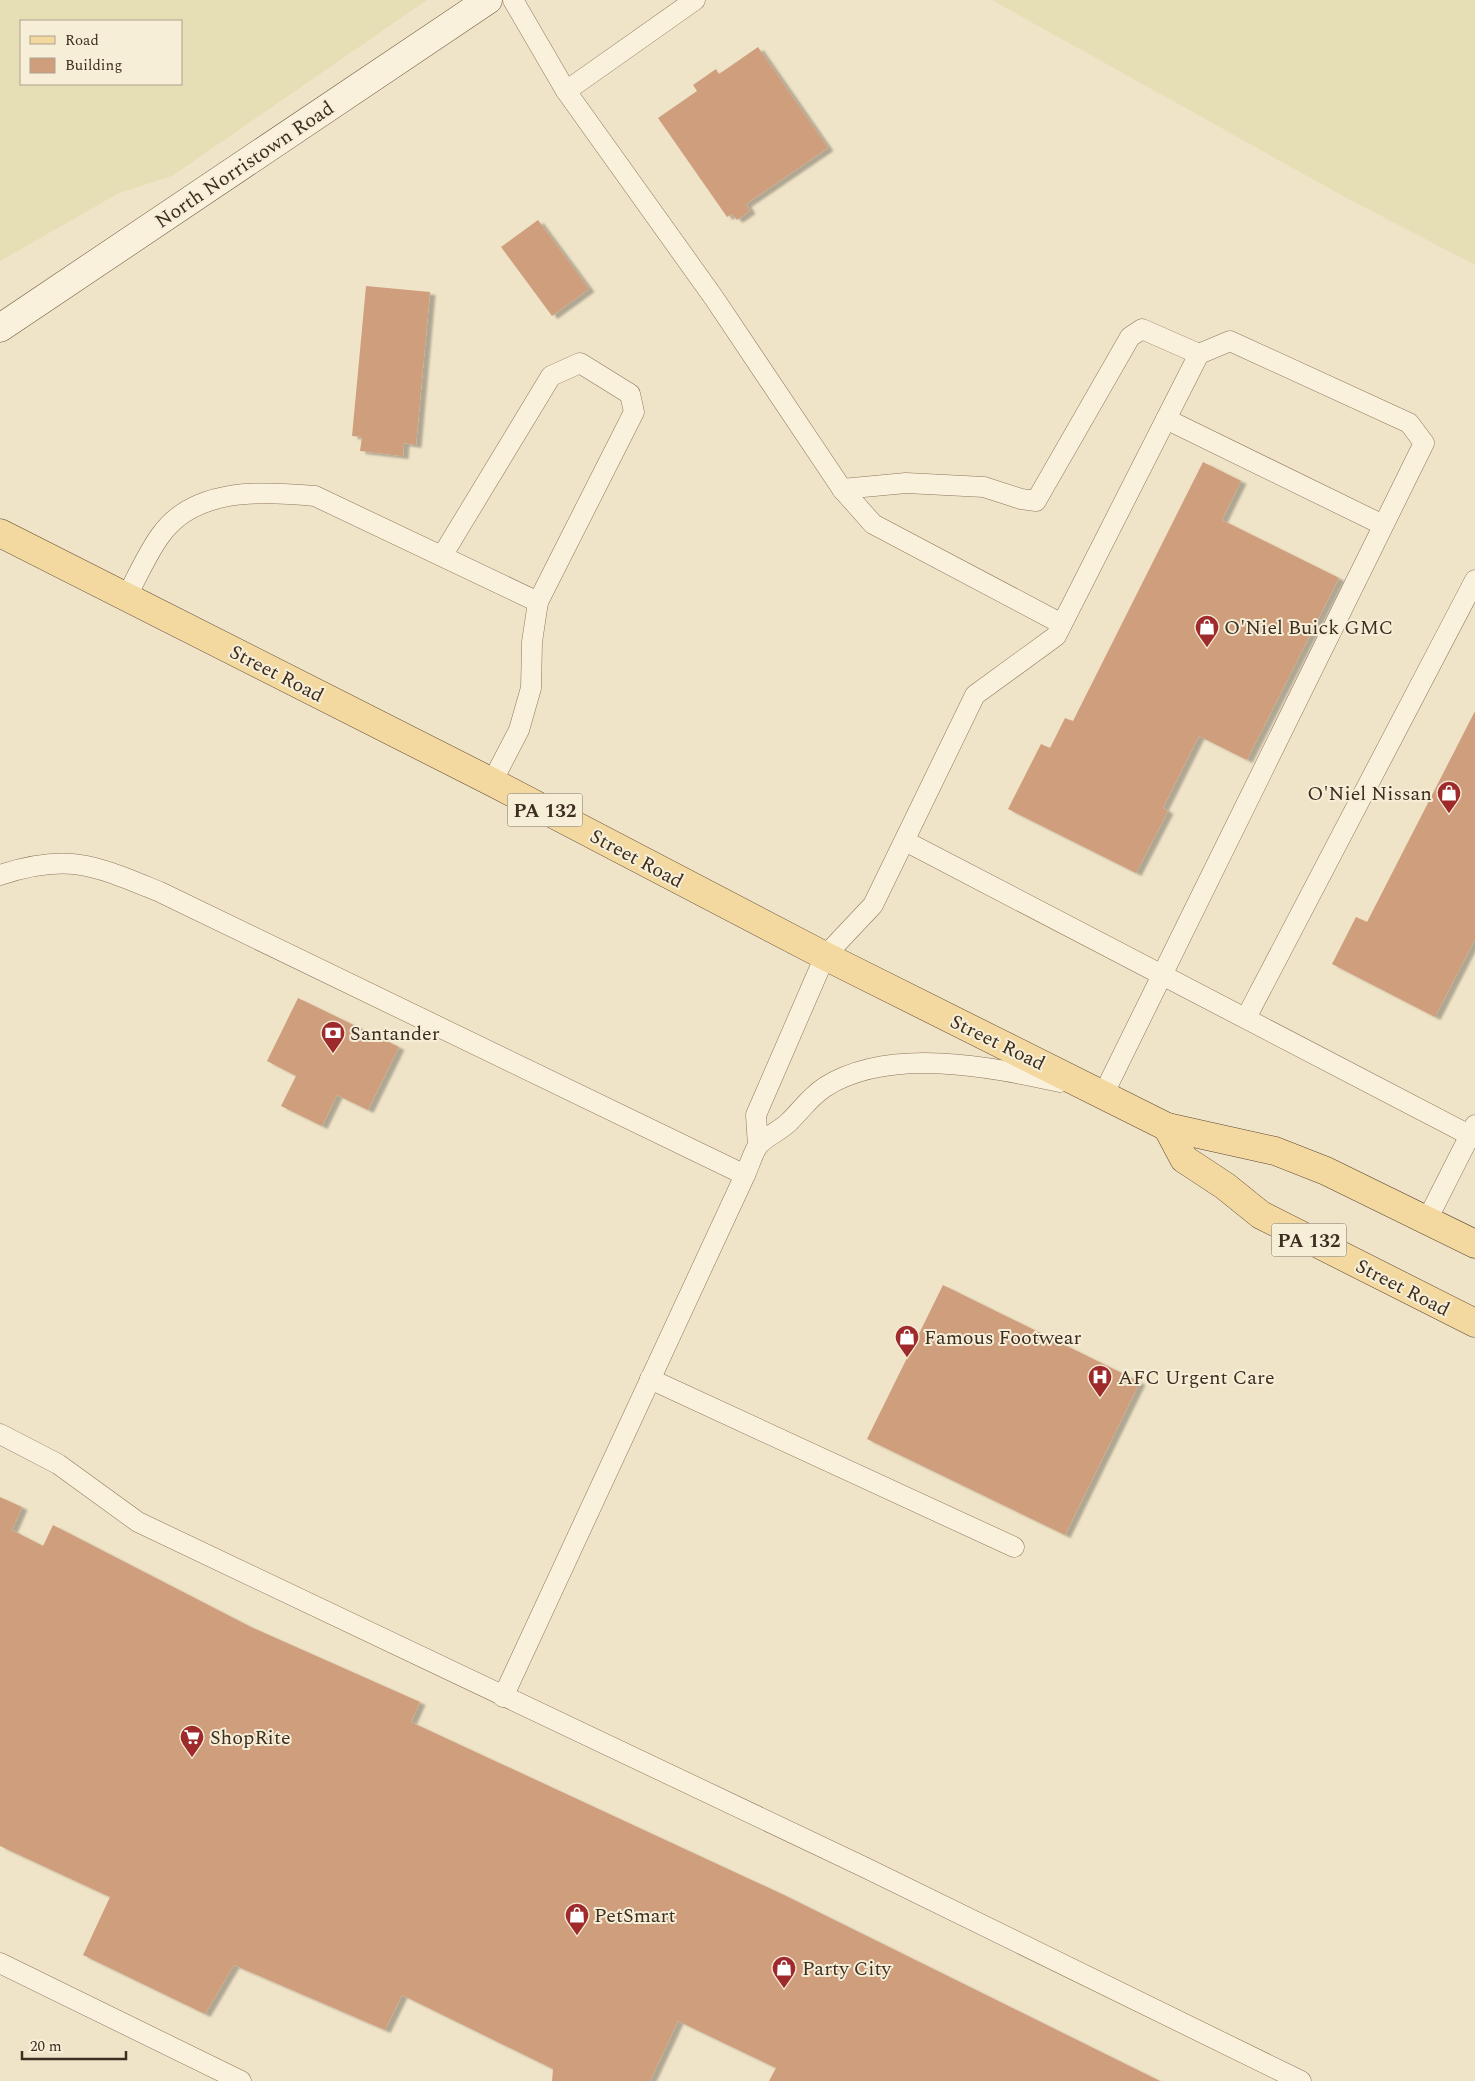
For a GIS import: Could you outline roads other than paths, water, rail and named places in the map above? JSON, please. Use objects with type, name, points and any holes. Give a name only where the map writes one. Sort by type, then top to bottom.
[{"type":"main road","name":"Street Road","points":[[0,533],[492,782],[825,956],[1167,1127],[1274,1151],[1326,1171],[1475,1244]]},
{"type":"main road","name":"Street Road","points":[[1167,1127],[1184,1159],[1225,1186],[1261,1216],[1475,1323]]},
{"type":"street","name":"North Norristown Road","points":[[0,328],[488,0]]},
{"type":"lane","points":[[513,0],[566,91],[714,298],[842,488],[873,524],[1062,624]]},
{"type":"lane","points":[[566,91],[695,0]]},
{"type":"lane","points":[[842,488],[906,483],[984,487],[1021,499],[1036,501],[1130,336],[1142,329],[1199,354]]},
{"type":"lane","points":[[503,1697],[758,1146],[756,1115],[825,956],[873,905],[976,694],[1056,636],[1199,354],[1230,341],[1409,423],[1424,443],[1162,973],[1096,1091],[961,1064],[890,1065],[851,1075],[827,1086],[806,1101],[790,1122],[758,1146]]},
{"type":"lane","points":[[442,556],[552,376],[580,363],[630,394],[634,412],[538,602],[532,642],[531,688],[519,730],[492,782]]},
{"type":"lane","points":[[1166,419],[1383,525]]},
{"type":"lane","points":[[127,596],[160,535],[186,509],[219,498],[249,494],[315,496],[538,602]]},
{"type":"lane","points":[[1246,1018],[1475,580]]},
{"type":"lane","points":[[904,841],[1246,1018],[1473,1132],[1427,1220]]},
{"type":"lane","points":[[0,875],[29,867],[67,862],[98,867],[160,892],[745,1175]]},
{"type":"lane","points":[[650,1379],[1014,1547]]},
{"type":"lane","points":[[0,1434],[58,1464],[138,1522],[864,1867],[1301,2081]]},
{"type":"lane","points":[[0,1963],[241,2081]]},
{"type":"place","name":"O'Niel Buick GMC","points":[[1207,648]]},
{"type":"place","name":"O'Niel Nissan","points":[[1449,814]]},
{"type":"place","name":"Santander","points":[[333,1054]]},
{"type":"place","name":"Famous Footwear","points":[[907,1358]]},
{"type":"place","name":"AFC Urgent Care","points":[[1100,1398]]},
{"type":"place","name":"ShopRite","points":[[192,1758]]},
{"type":"place","name":"PetSmart","points":[[577,1936]]},
{"type":"place","name":"Party City","points":[[784,1989]]}]
